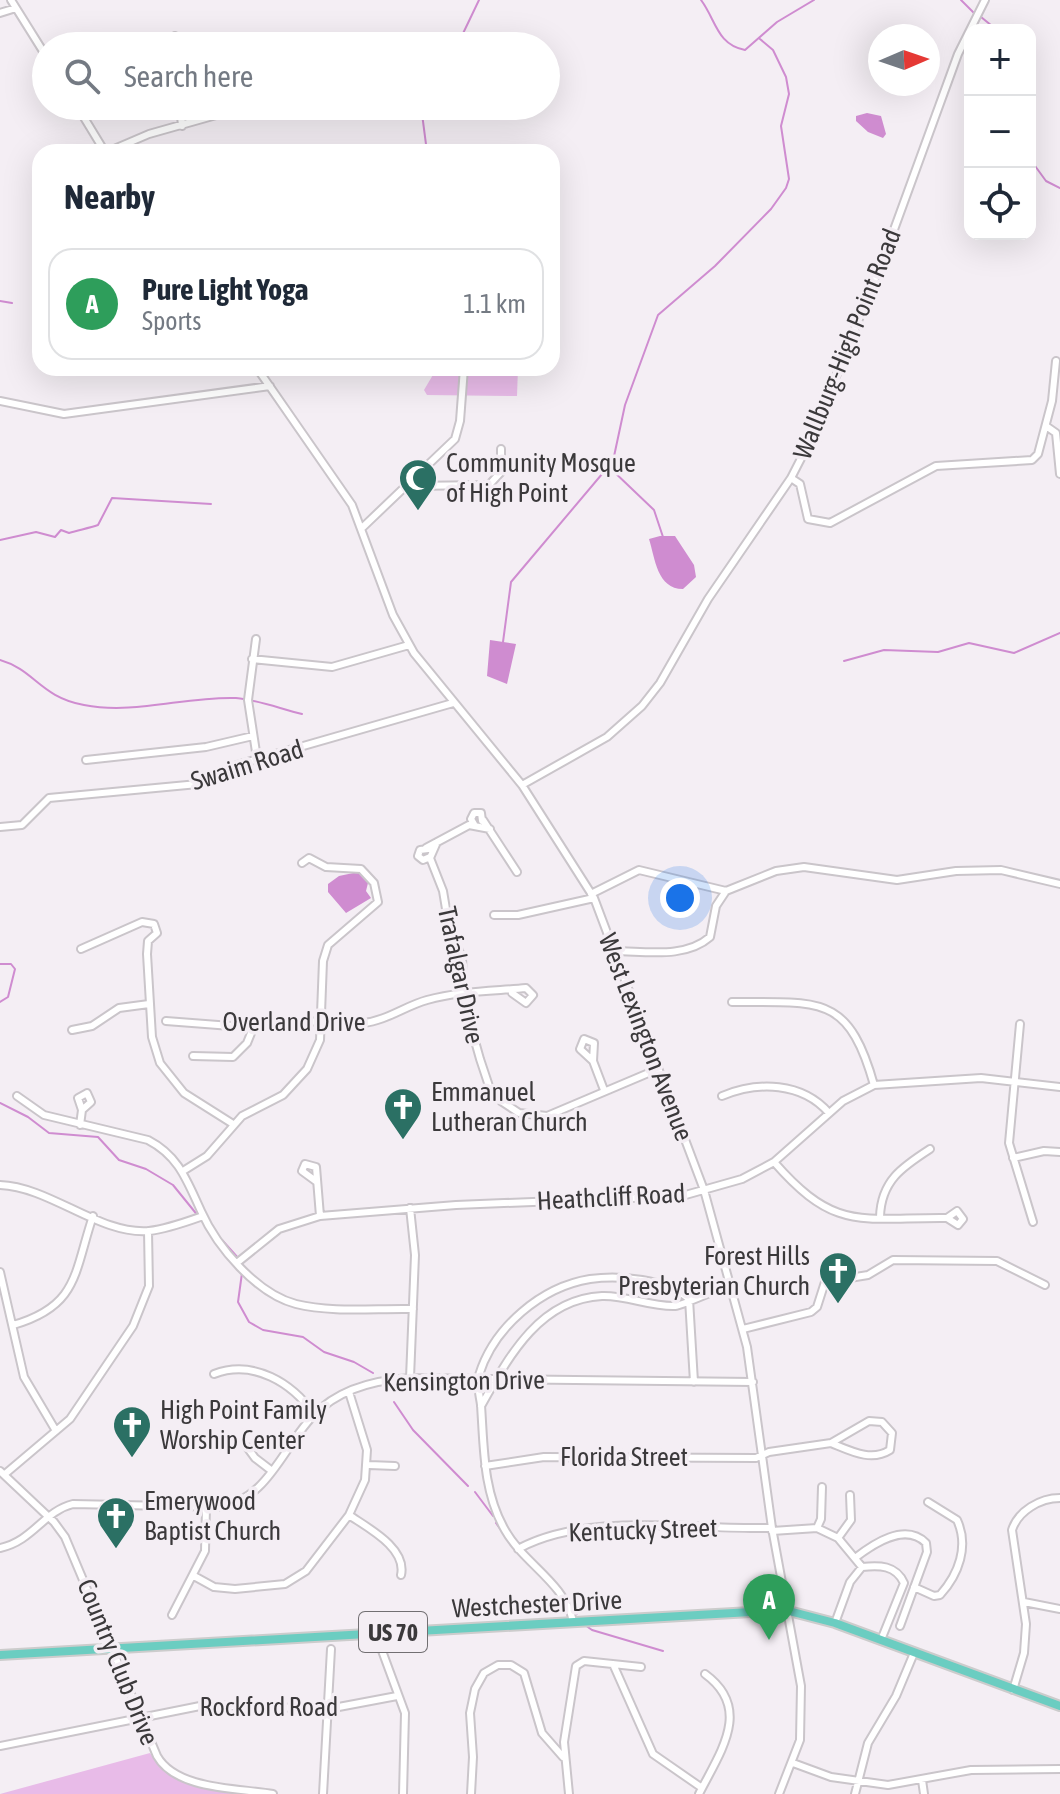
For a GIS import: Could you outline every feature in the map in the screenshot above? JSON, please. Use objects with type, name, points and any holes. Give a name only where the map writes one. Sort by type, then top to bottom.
[{"type":"main road","name":"Westchester Drive","points":[[0,1655],[785,1610],[835,1623],[1060,1706]]},
{"type":"street","points":[[11,0],[32,34]]},
{"type":"street","name":"Wallburg-High Point Road","points":[[522,785],[607,737],[642,706],[660,683],[708,599],[791,478],[811,439],[884,258],[958,54],[985,0]]},
{"type":"street","points":[[0,13],[16,8]]},
{"type":"street","points":[[86,120],[101,144]]},
{"type":"street","points":[[181,120],[182,126]]},
{"type":"street","points":[[127,144],[149,134],[202,120]]},
{"type":"street","points":[[791,478],[800,484],[808,519],[830,523],[936,466],[1032,460],[1038,454],[1046,426],[1056,361]]},
{"type":"street","name":"West Lexington Avenue","points":[[263,376],[346,494],[363,527],[385,594],[409,645],[522,785],[593,896],[704,1190],[743,1329],[785,1610],[798,1665],[803,1712],[793,1763],[779,1794]]},
{"type":"street","points":[[363,527],[455,439],[460,421],[463,376]]},
{"type":"street","points":[[0,401],[64,414],[270,386]]},
{"type":"street","points":[[1046,426],[1056,433],[1060,474]]},
{"type":"street","points":[[408,486],[489,485],[501,472],[501,449]]},
{"type":"street","points":[[256,639],[248,700],[256,752]]},
{"type":"street","points":[[252,659],[332,667],[409,645]]},
{"type":"street","name":"Swaim Road","points":[[0,827],[22,825],[49,798],[198,784],[237,765],[453,703]]},
{"type":"street","points":[[86,760],[206,747],[253,736]]},
{"type":"street","name":"Trafalgar Drive","points":[[517,872],[490,829],[477,822],[437,842],[428,854],[443,891],[449,927],[462,958],[463,993],[487,1081],[501,1101],[519,1113],[547,1116],[658,1069]]},
{"type":"street","points":[[183,1171],[207,1156],[233,1124],[297,1083],[317,1049],[323,961],[328,945],[374,907],[379,895],[374,883],[361,869],[326,867],[309,858],[302,863]]},
{"type":"street","points":[[494,915],[518,915],[593,896],[612,880],[639,870],[726,891],[776,871],[804,867],[897,880],[956,871],[1001,870],[1060,884]]},
{"type":"street","points":[[614,951],[676,951],[697,946],[713,931],[716,906],[710,889]]},
{"type":"street","points":[[716,906],[726,891]]},
{"type":"street","points":[[81,949],[120,930],[135,928],[145,921],[154,924],[157,933],[148,941]]},
{"type":"street","points":[[135,928],[145,934],[148,941],[149,1004],[154,1048],[169,1077],[184,1093],[233,1124]]},
{"type":"street","name":"Overland Drive","points":[[166,1021],[231,1026],[256,1021],[377,1022],[423,1001],[463,993],[512,993]]},
{"type":"street","points":[[732,1002],[804,1002],[829,1009],[843,1019],[862,1044],[874,1085]]},
{"type":"street","points":[[72,1030],[92,1026],[119,1008],[149,1004]]},
{"type":"street","points":[[193,1056],[233,1057],[247,1043],[256,1021]]},
{"type":"street","points":[[1020,1024],[1008,1128],[1013,1158],[1033,1222]]},
{"type":"street","points":[[593,1061],[604,1090]]},
{"type":"street","name":"Heathcliff Road","points":[[238,1262],[279,1229],[320,1216],[607,1198],[665,1199],[704,1190],[752,1175],[774,1162],[829,1113],[874,1085],[943,1079],[1060,1087]]},
{"type":"street","points":[[722,1096],[743,1088],[790,1088],[811,1096],[829,1113]]},
{"type":"street","points":[[17,1096],[44,1115],[148,1140],[175,1158],[203,1216],[238,1262],[268,1289],[295,1304],[413,1309]]},
{"type":"street","points":[[80,1125],[82,1110]]},
{"type":"street","points":[[880,1217],[884,1191],[895,1173],[930,1149]]},
{"type":"street","points":[[1013,1158],[1044,1151],[1060,1152]]},
{"type":"street","points":[[774,1162],[819,1206],[852,1217],[947,1218]]},
{"type":"street","points":[[317,1182],[320,1216]]},
{"type":"street","points":[[0,1185],[28,1189],[122,1227],[148,1231],[203,1216]]},
{"type":"street","points":[[410,1208],[415,1255],[410,1378]]},
{"type":"street","points":[[13,1325],[43,1315],[66,1295],[77,1274],[93,1216]]},
{"type":"street","points":[[3,1472],[70,1419],[141,1312],[149,1286],[148,1231]]},
{"type":"street","points":[[743,1329],[811,1312],[827,1281],[868,1275],[893,1260],[997,1261],[1045,1285]]},
{"type":"street","points":[[0,1272],[24,1377],[56,1431]]},
{"type":"street","points":[[573,1621],[564,1596],[518,1549],[497,1515],[485,1466],[478,1380],[489,1355],[517,1316],[560,1288],[590,1279],[614,1278],[679,1290],[689,1299],[694,1382]]},
{"type":"street","points":[[481,1406],[509,1357],[535,1325],[557,1309],[601,1296],[677,1306],[732,1284]]},
{"type":"street","points":[[214,1374],[228,1368],[269,1376],[294,1391],[314,1414]]},
{"type":"street","name":"Kensington Drive","points":[[0,1548],[27,1538],[50,1517],[73,1504],[206,1507],[226,1506],[244,1500],[272,1471],[314,1414],[349,1392],[376,1381],[410,1378],[753,1382]]},
{"type":"street","points":[[194,1576],[214,1587],[224,1588],[290,1582],[306,1571],[358,1500],[369,1465],[349,1392]]},
{"type":"street","points":[[869,1421],[889,1426],[894,1441],[890,1450],[872,1456],[831,1443],[869,1421]]},
{"type":"street","name":"Florida Street","points":[[485,1466],[544,1457],[762,1455],[831,1443]]},
{"type":"street","points":[[247,1447],[272,1471]]},
{"type":"street","points":[[369,1465],[395,1466]]},
{"type":"street","name":"Country Club Drive","points":[[3,1472],[50,1517],[73,1553],[160,1761],[175,1775],[273,1794]]},
{"type":"street","points":[[822,1487],[821,1519],[817,1528],[838,1538],[862,1567]]},
{"type":"street","points":[[838,1538],[851,1520],[850,1495]]},
{"type":"street","points":[[1013,1690],[1024,1653],[1024,1602],[1013,1536],[1014,1523],[1039,1502],[1060,1498]]},
{"type":"street","points":[[862,1567],[889,1568],[897,1572],[904,1583],[934,1596],[940,1595],[960,1561],[963,1546],[957,1520],[928,1502]]},
{"type":"street","points":[[172,1615],[205,1551],[206,1507]]},
{"type":"street","points":[[349,1515],[395,1550],[403,1567],[401,1575]]},
{"type":"street","name":"Kentucky Street","points":[[518,1549],[547,1536],[580,1528],[817,1528]]},
{"type":"street","points":[[855,1558],[888,1538],[918,1536],[926,1543],[927,1552],[900,1626]]},
{"type":"street","points":[[835,1623],[850,1582],[862,1567]]},
{"type":"street","points":[[881,1640],[904,1583]]},
{"type":"street","points":[[1024,1602],[1060,1609]]},
{"type":"street","points":[[381,1648],[405,1713],[403,1794]]},
{"type":"street","points":[[323,1794],[331,1649]]},
{"type":"street","points":[[855,1794],[868,1743],[896,1696],[914,1653]]},
{"type":"street","points":[[569,1794],[563,1757],[574,1669],[584,1661],[641,1667]]},
{"type":"street","points":[[613,1664],[653,1754],[701,1791],[725,1741],[731,1712],[727,1693],[705,1674]]},
{"type":"street","points":[[471,1794],[471,1702],[478,1682],[493,1667],[511,1665],[524,1673],[542,1733],[563,1757]]},
{"type":"street","name":"Rockford Road","points":[[0,1746],[216,1704],[328,1709],[397,1696]]},
{"type":"street","points":[[124,1720],[147,1731]]},
{"type":"street","points":[[793,1763],[831,1777],[888,1785],[971,1770],[1060,1769]]},
{"type":"street","points":[[922,1780],[924,1794]]},
{"type":"shaded area","points":[[867,113],[881,116],[886,134],[883,138],[868,132],[856,121],[856,116]]},
{"type":"shaded area","points":[[432,376],[518,376],[517,396],[427,395],[424,390]]},
{"type":"shaded area","points":[[675,536],[694,565],[696,577],[683,589],[668,584],[658,571],[649,539]]},
{"type":"shaded area","points":[[490,640],[516,644],[507,684],[487,676]]},
{"type":"shaded area","points":[[358,872],[368,883],[366,891],[371,898],[346,913],[328,892],[328,884],[339,876]]},
{"type":"shaded area","points":[[150,1753],[159,1765],[183,1780],[255,1794],[0,1794]]},
{"type":"waterway","points":[[464,32],[479,0]]},
{"type":"waterway","points":[[701,0],[728,43],[745,50],[777,22],[814,0]]},
{"type":"waterway","points":[[961,0],[974,13]]},
{"type":"waterway","points":[[981,17],[990,24]]},
{"type":"waterway","points":[[503,642],[511,582],[613,461],[625,405],[658,315],[715,266],[771,209],[786,188],[789,179],[781,126],[789,94],[786,77],[773,50],[760,39]]},
{"type":"waterway","points":[[423,120],[426,144]]},
{"type":"waterway","points":[[1036,167],[1046,181],[1060,188]]},
{"type":"waterway","points":[[0,301],[12,303]]},
{"type":"waterway","points":[[610,468],[654,510],[663,537]]},
{"type":"waterway","points":[[0,540],[36,532],[55,537],[61,530],[69,533],[98,525],[112,498],[211,504]]},
{"type":"waterway","points":[[844,661],[884,650],[938,652],[969,643],[1014,653],[1060,633]]},
{"type":"waterway","points":[[0,660],[22,670],[57,696],[84,705],[122,708],[236,698],[302,714]]},
{"type":"waterway","points":[[0,964],[11,964],[15,969],[8,997],[0,1002]]},
{"type":"waterway","points":[[0,1103],[28,1117],[49,1133],[98,1137],[119,1160],[146,1169],[173,1185],[203,1222]]},
{"type":"waterway","points":[[222,1240],[239,1259]]},
{"type":"waterway","points":[[242,1273],[238,1302],[249,1322],[263,1330],[303,1337],[324,1352],[354,1362],[373,1373]]},
{"type":"waterway","points":[[394,1402],[413,1430],[468,1486]]},
{"type":"waterway","points":[[475,1492],[493,1516]]},
{"type":"waterway","points":[[496,1523],[504,1534]]},
{"type":"waterway","points":[[575,1605],[577,1614]]},
{"type":"waterway","points":[[585,1625],[592,1630],[663,1651]]},
{"type":"place","name":"Community Mosque of High Point","points":[[418,512]]},
{"type":"place","name":"Emmanuel Lutheran Church","points":[[403,1141]]},
{"type":"place","name":"Forest Hills Presbyterian Church","points":[[838,1305]]},
{"type":"place","name":"High Point Family Worship Center","points":[[132,1459]]},
{"type":"place","name":"Emerywood Baptist Church","points":[[116,1550]]},
{"type":"place","name":"Pure Light Yoga","points":[[769,1640]]}]
